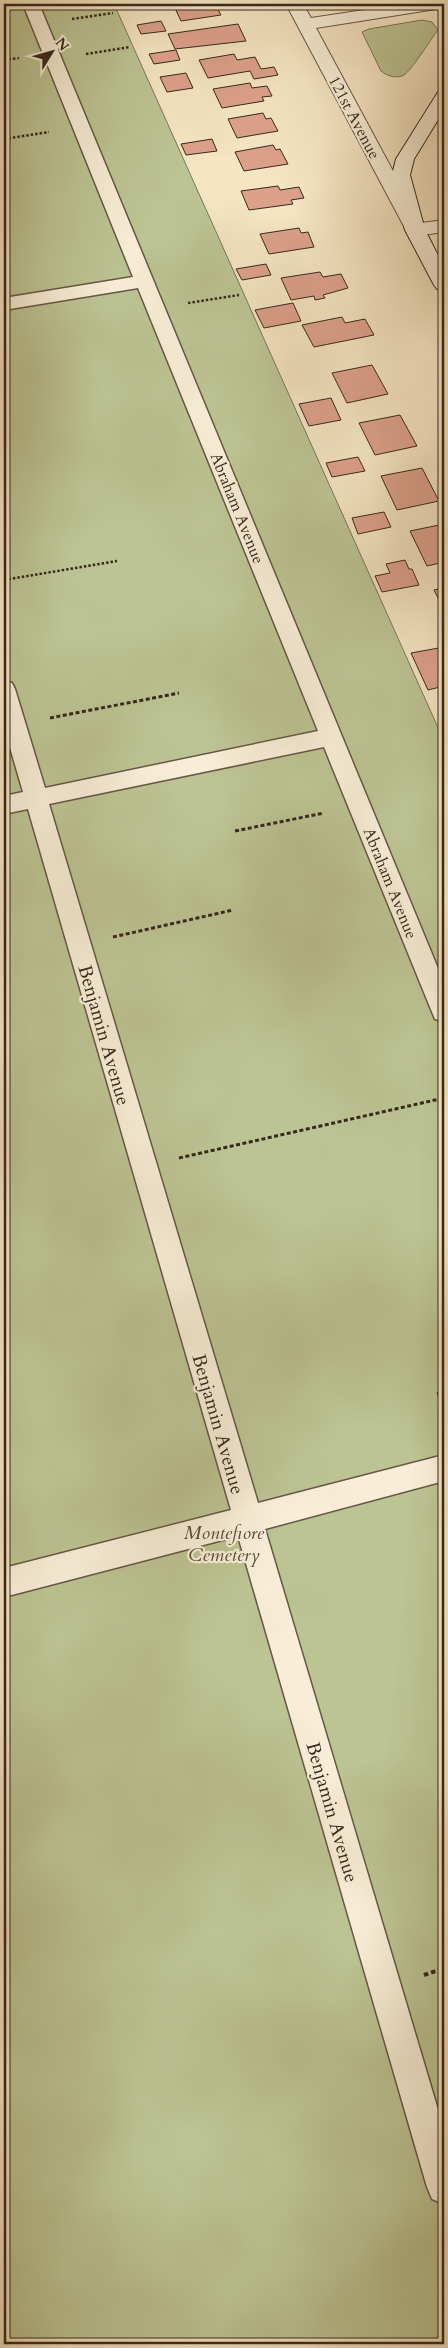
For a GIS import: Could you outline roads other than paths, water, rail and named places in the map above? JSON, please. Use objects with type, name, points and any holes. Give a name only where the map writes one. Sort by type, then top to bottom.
[{"type":"street","name":"121st Avenue","points":[[295,4],[415,230]]},
{"type":"street","points":[[306,24],[436,4]]},
{"type":"street","points":[[444,96],[405,159],[401,175],[415,230],[444,286]]},
{"type":"street","points":[[415,230],[444,226]]},
{"type":"lane","name":"Abraham Avenue","points":[[32,4],[444,1012]]},
{"type":"lane","points":[[4,304],[145,281]]},
{"type":"lane","name":"Benjamin Avenue","points":[[4,688],[444,2188]]},
{"type":"lane","points":[[4,806],[331,737]]},
{"type":"lane","points":[[4,1583],[444,1468]]},
{"type":"park label","name":"Montefiore Cemetery","points":[[224,1543]]}]
